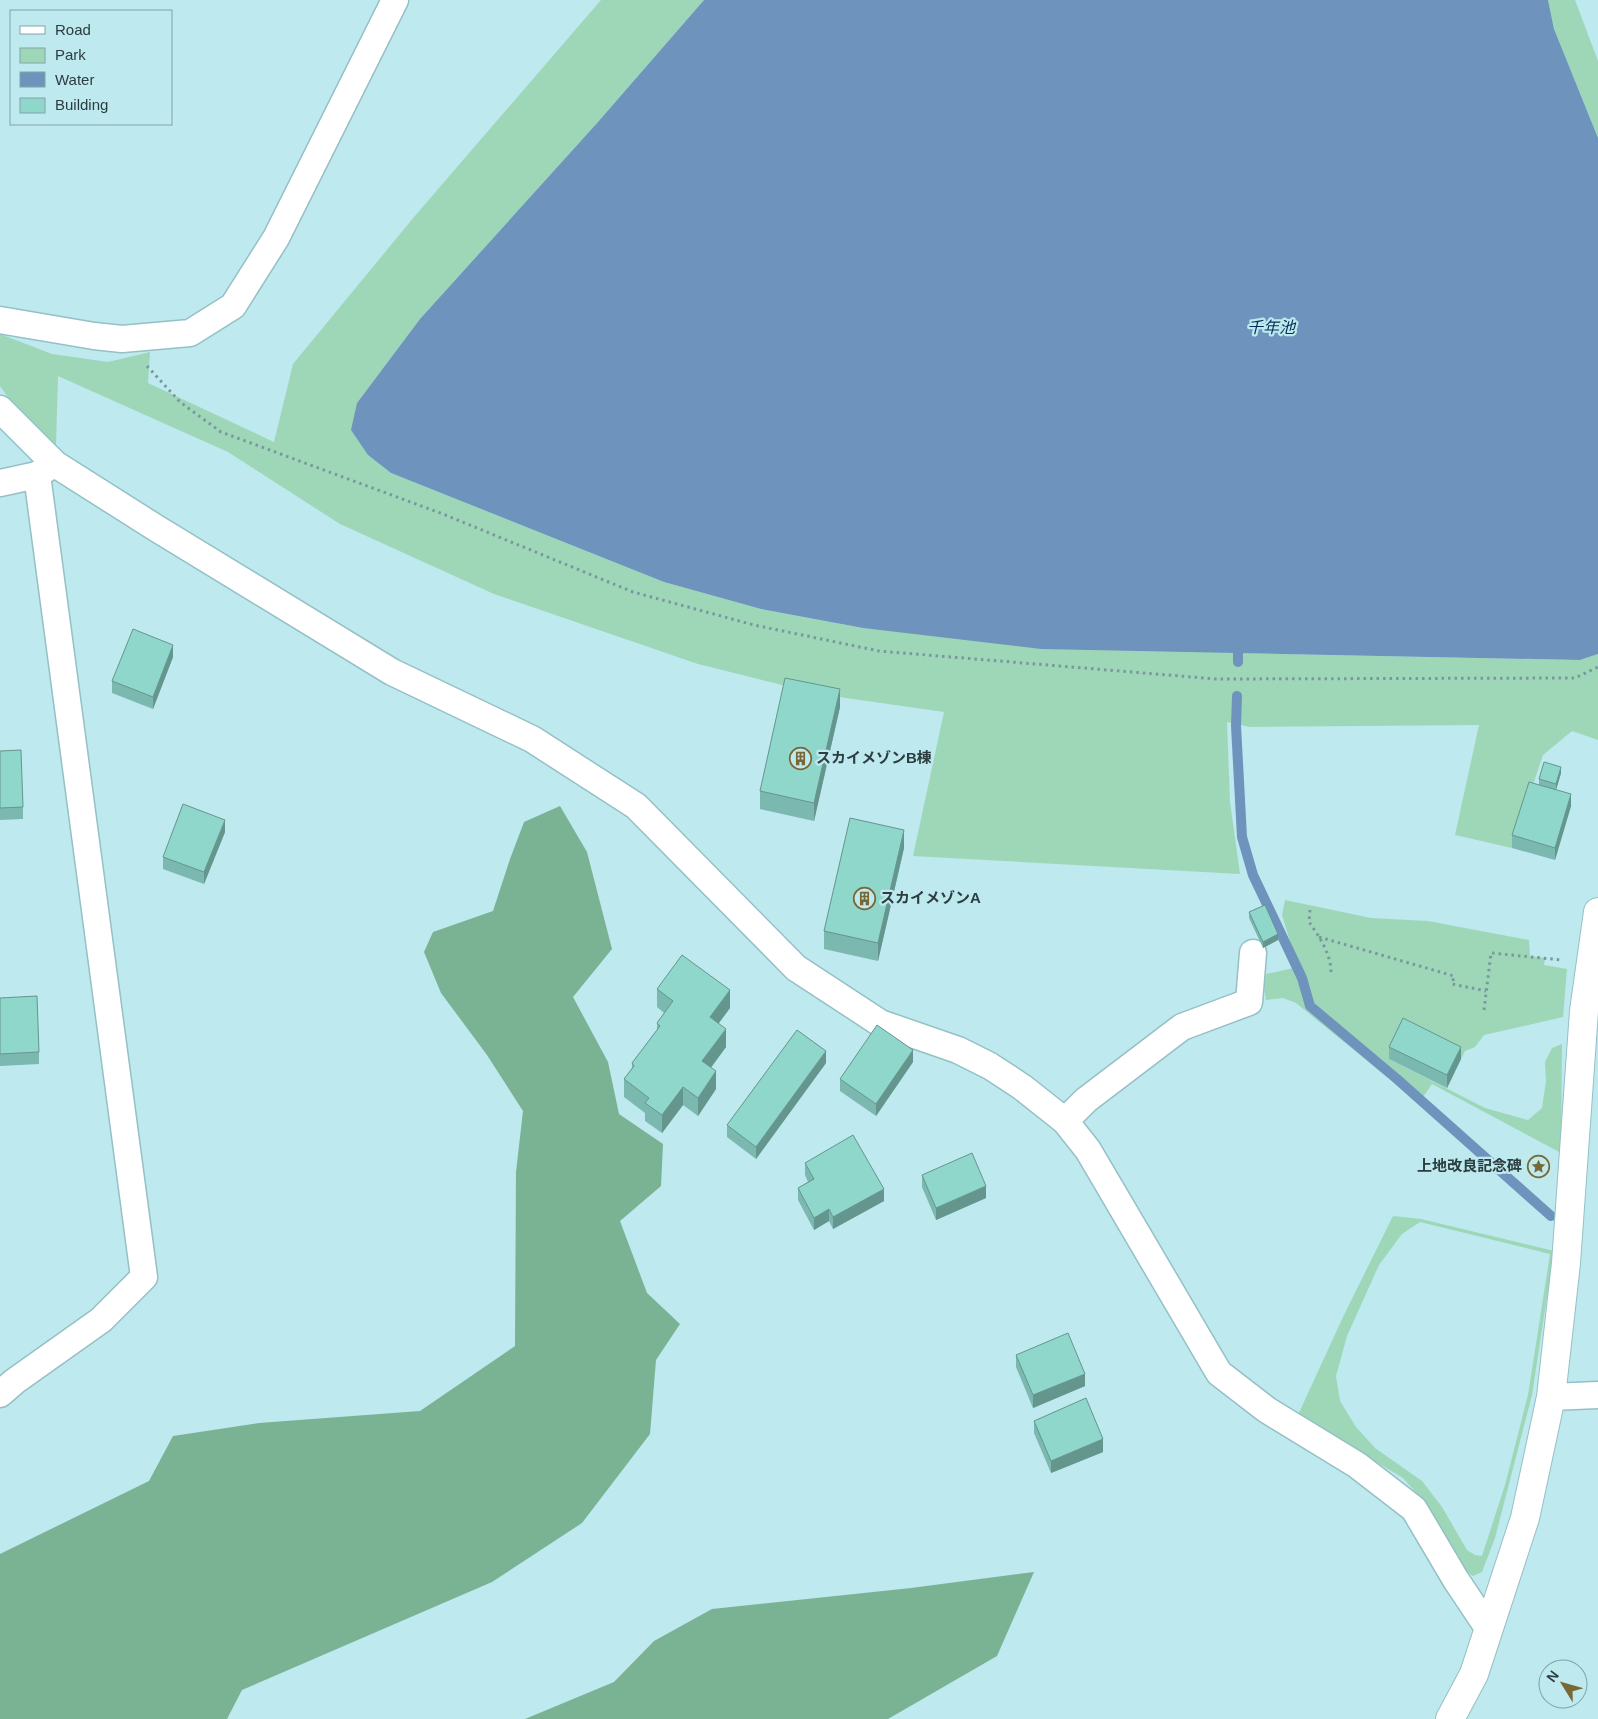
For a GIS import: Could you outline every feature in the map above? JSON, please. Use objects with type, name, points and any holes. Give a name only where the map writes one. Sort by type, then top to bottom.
[{"type":"street","points":[[0,320],[94,336],[122,338],[190,333],[233,306],[276,238],[396,0]]},
{"type":"street","points":[[0,409],[46,469],[156,528],[392,672],[532,739],[636,806],[796,968],[880,1023],[958,1050],[990,1066],[1022,1087],[1065,1121],[1088,1150],[1219,1373],[1267,1410],[1357,1465],[1414,1510],[1456,1580],[1488,1628]]},
{"type":"street","points":[[0,483],[46,469]]},
{"type":"street","points":[[0,1394],[15,1381],[101,1320],[144,1277],[46,469]]},
{"type":"street","points":[[1450,1719],[1474,1674],[1525,1518],[1551,1396],[1566,1263],[1584,1011],[1598,912]]},
{"type":"street","points":[[1065,1121],[1086,1100],[1182,1027],[1249,1002],[1253,953]]},
{"type":"street","points":[[1551,1396],[1598,1395]]},
{"type":"path","points":[[122,338],[180,402],[221,432],[443,514],[633,592],[754,624],[878,651],[1216,679],[1575,678],[1598,667]]},
{"type":"path","points":[[1310,910],[1309,922],[1319,937],[1331,965],[1331,972]]},
{"type":"path","points":[[1319,937],[1454,976],[1452,984],[1486,992]]},
{"type":"path","points":[[1484,1010],[1491,952],[1590,963]]},
{"type":"green space","points":[[601,0],[704,0],[598,122],[420,319],[357,403],[368,455],[391,473],[664,582],[761,609],[863,628],[1238,653],[1580,660],[1598,654],[1598,740],[1572,731],[1543,755],[1512,848],[1455,835],[1479,725],[1250,727],[1227,722],[1230,802],[1240,874],[913,856],[944,712],[818,694],[698,664],[494,594],[340,524],[228,452],[58,376],[56,445],[7,396],[0,386],[0,334],[52,354],[108,362],[150,352],[148,383],[274,442],[293,364],[414,217]]},
{"type":"green space","points":[[1548,0],[1575,0],[1598,61],[1598,138],[1554,29]]},
{"type":"green space","points":[[560,806],[587,852],[612,949],[573,997],[608,1062],[619,1114],[663,1144],[661,1186],[620,1221],[647,1293],[680,1324],[656,1360],[650,1434],[582,1523],[492,1582],[242,1690],[227,1719],[0,1719],[0,1554],[149,1481],[173,1436],[259,1423],[420,1411],[515,1346],[516,1172],[523,1111],[487,1055],[441,993],[424,952],[433,932],[493,911],[524,822]]},
{"type":"green space","points":[[1285,900],[1371,918],[1428,921],[1529,940],[1530,956],[1545,958],[1544,965],[1567,969],[1563,1017],[1484,1035],[1475,1047],[1465,1051],[1461,1059],[1389,1059],[1485,1108],[1528,1120],[1542,1108],[1546,1081],[1545,1062],[1552,1048],[1562,1044],[1561,1153],[1432,1084],[1419,1103],[1296,1003],[1283,998],[1266,1000],[1264,987],[1266,974],[1298,967],[1282,915]]},
{"type":"green space","points":[[1393,1216],[1421,1219],[1554,1251],[1532,1395],[1495,1538],[1482,1572],[1473,1576],[1464,1570],[1430,1508],[1403,1478],[1298,1415],[1343,1317]],"holes":[[[1420,1222],[1550,1254],[1528,1395],[1505,1485],[1482,1556],[1475,1555],[1467,1550],[1442,1507],[1422,1481],[1375,1448],[1356,1427],[1340,1401],[1336,1376],[1347,1336],[1379,1265],[1402,1234]]]},
{"type":"green space","points":[[1034,1572],[997,1656],[888,1719],[525,1719],[614,1682],[654,1641],[712,1609],[911,1588]]},
{"type":"water","name":"千年池","points":[[704,0],[1548,0],[1554,29],[1598,138],[1598,654],[1580,660],[1041,649],[863,628],[761,609],[664,582],[391,473],[368,455],[351,430],[357,403],[420,319],[598,122]]},
{"type":"building","points":[[133,629],[173,645],[153,697],[112,681]]},
{"type":"building","name":"スカイメゾンB棟","points":[[785,678],[840,689],[814,803],[760,791]]},
{"type":"building","points":[[21,750],[23,807],[0,808],[0,751]]},
{"type":"building","points":[[1544,762],[1561,767],[1556,784],[1539,779]]},
{"type":"building","points":[[1529,782],[1571,794],[1555,848],[1512,835]]},
{"type":"building","points":[[183,804],[225,820],[204,872],[163,857]]},
{"type":"building","name":"スカイメゾンA","points":[[850,818],[904,830],[878,943],[824,931]]},
{"type":"building","points":[[1265,905],[1278,934],[1263,942],[1249,912]]},
{"type":"building","points":[[682,955],[730,990],[710,1017],[726,1029],[702,1061],[716,1071],[698,1098],[683,1087],[662,1115],[645,1103],[649,1098],[624,1079],[634,1066],[632,1063],[660,1026],[657,1023],[673,1001],[657,989]]},
{"type":"building","points":[[37,996],[39,1052],[0,1054],[0,998]]},
{"type":"building","points":[[1403,1018],[1461,1047],[1447,1075],[1389,1047]]},
{"type":"building","points":[[877,1025],[913,1050],[876,1104],[840,1079]]},
{"type":"building","points":[[797,1030],[826,1051],[756,1147],[727,1125]]},
{"type":"building","points":[[853,1135],[884,1189],[833,1217],[829,1209],[814,1218],[798,1188],[814,1179],[805,1163]]},
{"type":"building","points":[[972,1153],[986,1186],[936,1208],[922,1175]]},
{"type":"building","points":[[1068,1333],[1085,1374],[1033,1395],[1016,1355]]},
{"type":"building","points":[[1086,1398],[1103,1439],[1051,1461],[1034,1421]]},
{"type":"waterway","points":[[1238,653],[1238,662]]},
{"type":"waterway","points":[[1237,696],[1236,726],[1242,837],[1253,875],[1302,978],[1310,1006],[1397,1079],[1551,1216]]},
{"type":"place","name":"スカイメゾンB棟","points":[[800,758]]},
{"type":"place","name":"スカイメゾンA","points":[[864,898]]},
{"type":"place","name":"上地改良記念碑","points":[[1538,1166]]}]
